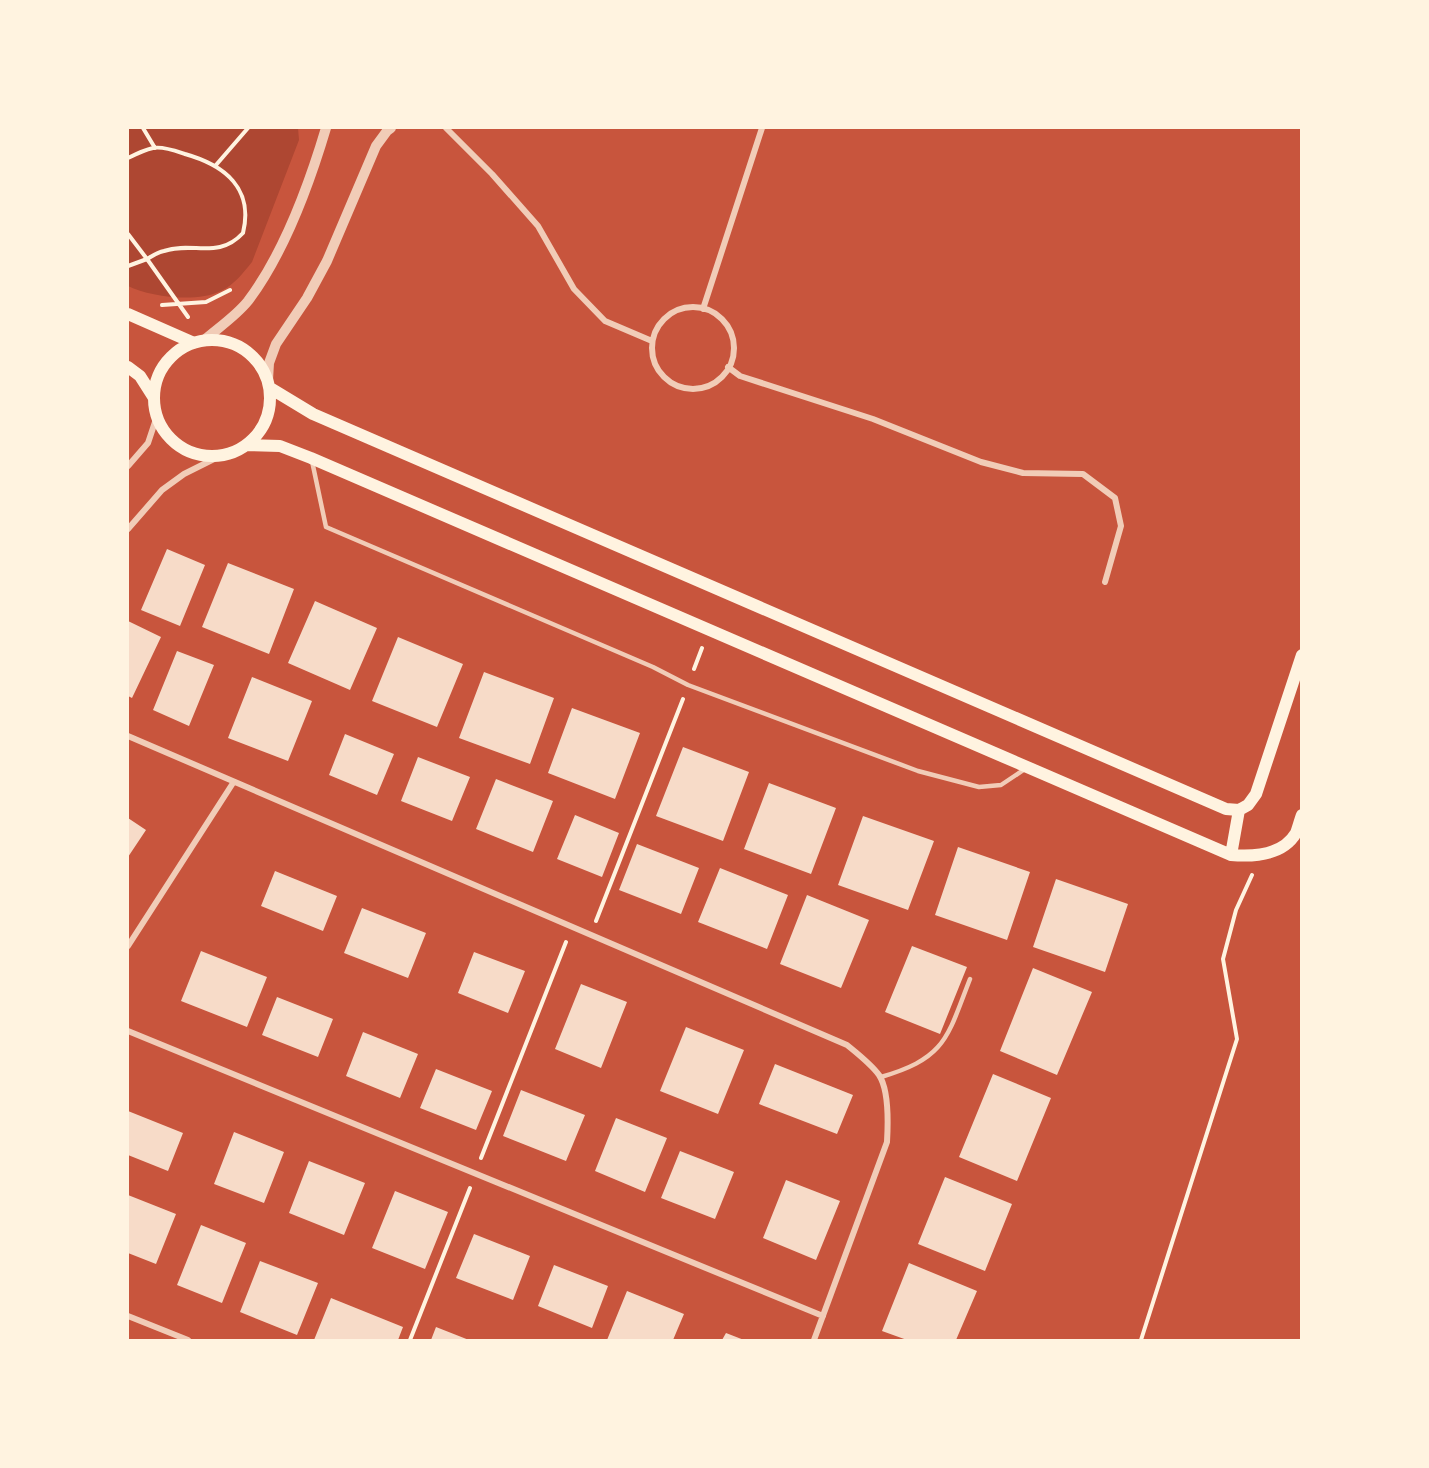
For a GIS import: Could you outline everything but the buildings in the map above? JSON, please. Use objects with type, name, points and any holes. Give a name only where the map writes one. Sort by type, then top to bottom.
[{"type":"main road","points":[[128,314],[199,342]]},
{"type":"main road","points":[[222,341],[239,346],[260,364],[269,384],[270,407],[260,432],[239,450],[222,455],[203,455],[186,450],[165,432],[157,416],[154,398],[157,380],[165,364],[178,351],[199,342],[222,341]]},
{"type":"main road","points":[[128,367],[140,376],[154,398]]},
{"type":"main road","points":[[269,384],[324,419],[1226,809],[1239,810],[1248,805],[1256,794],[1302,655]]},
{"type":"main road","points":[[247,445],[280,446],[311,458],[1232,855],[1261,855],[1280,848],[1295,833],[1302,815]]},
{"type":"main road","points":[[1232,855],[1239,810]]},
{"type":"street","points":[[199,342],[247,302],[266,274],[284,241],[315,163],[326,128]]},
{"type":"street","points":[[269,384],[269,363],[276,344],[322,271],[376,146],[391,128]]},
{"type":"street","points":[[446,128],[492,174],[538,226],[574,288],[605,321],[652,341]]},
{"type":"street","points":[[703,309],[762,128]]},
{"type":"street","points":[[703,309],[716,314],[725,323],[731,335],[734,348],[728,367],[716,381],[704,388],[690,389],[677,386],[665,379],[656,368],[652,355],[652,341],[657,328],[666,317],[677,310],[703,309]]},
{"type":"street","points":[[728,367],[741,376],[873,418],[981,462],[1023,472],[1083,474],[1116,498],[1121,526],[1105,582]]},
{"type":"street","points":[[128,466],[148,443],[157,416]]},
{"type":"street","points":[[128,530],[162,490],[184,474],[222,455]]},
{"type":"street","points":[[128,736],[847,1045],[861,1056],[881,1077],[889,1115],[887,1142],[814,1341]]},
{"type":"street","points":[[128,946],[233,783]]},
{"type":"street","points":[[128,1031],[823,1316]]},
{"type":"street","points":[[128,1316],[188,1341]]},
{"type":"lane","points":[[311,458],[326,527],[653,667],[688,685],[918,771],[979,788],[1001,785],[1027,767]]},
{"type":"lane","points":[[881,1077],[904,1071],[930,1057],[947,1038],[970,980]]},
{"type":"path","points":[[143,128],[155,148]]},
{"type":"path","points":[[216,165],[248,128]]},
{"type":"path","points":[[128,158],[155,148],[189,155],[216,165],[238,187],[246,210],[243,233],[230,244],[218,249],[164,250],[128,266]]},
{"type":"path","points":[[128,234],[180,304],[199,342]]},
{"type":"path","points":[[154,306],[206,302],[237,286]]},
{"type":"path","points":[[590,935],[709,630]]},
{"type":"path","points":[[1141,1341],[1237,1039],[1223,959],[1236,910],[1261,855]]},
{"type":"path","points":[[410,1341],[572,927]]},
{"type":"shaded area","points":[[128,128],[298,128],[299,140],[252,262],[238,278],[221,291],[211,295],[187,298],[161,296],[128,286]]}]
